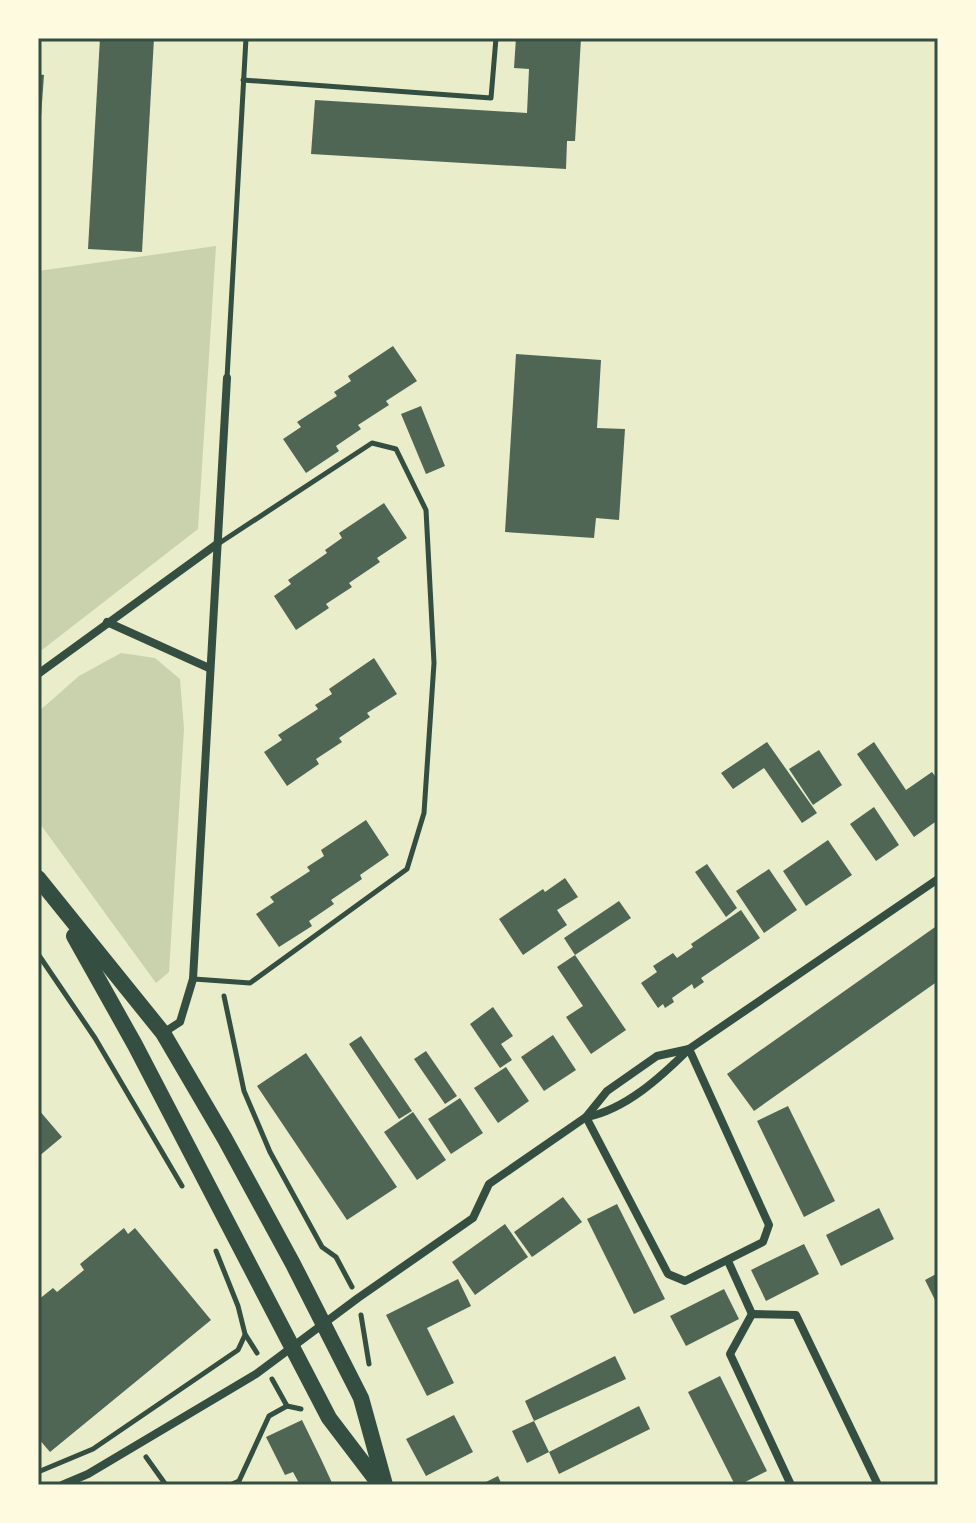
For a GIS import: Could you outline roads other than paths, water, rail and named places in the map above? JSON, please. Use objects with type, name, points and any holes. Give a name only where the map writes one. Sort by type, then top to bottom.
[{"type":"main road","points":[[38,878],[163,1033],[233,1152],[361,1398],[382,1485]]},
{"type":"main road","points":[[52,897],[135,1045],[329,1418],[382,1485]]},
{"type":"street","points":[[163,1033],[180,1022],[193,979],[227,378]]},
{"type":"street","points":[[38,674],[217,544]]},
{"type":"street","points":[[107,622],[209,668]]},
{"type":"street","points":[[586,1117],[606,1113],[664,1074],[689,1049],[938,879]]},
{"type":"street","points":[[62,1485],[139,1445],[256,1374],[473,1218],[489,1184],[586,1117],[607,1091],[657,1056],[689,1049]]},
{"type":"street","points":[[586,1117],[668,1274],[685,1281],[763,1242],[769,1225],[689,1049]]},
{"type":"street","points":[[728,1261],[752,1314]]},
{"type":"street","points":[[752,1314],[730,1354],[791,1485]]},
{"type":"street","points":[[752,1314],[796,1315],[878,1485]]},
{"type":"lane","points":[[227,378],[246,38]]},
{"type":"lane","points":[[243,80],[491,98],[496,38]]},
{"type":"lane","points":[[193,979],[250,983],[407,869],[424,813],[434,663],[426,510],[396,449],[372,443],[217,544]]}]
